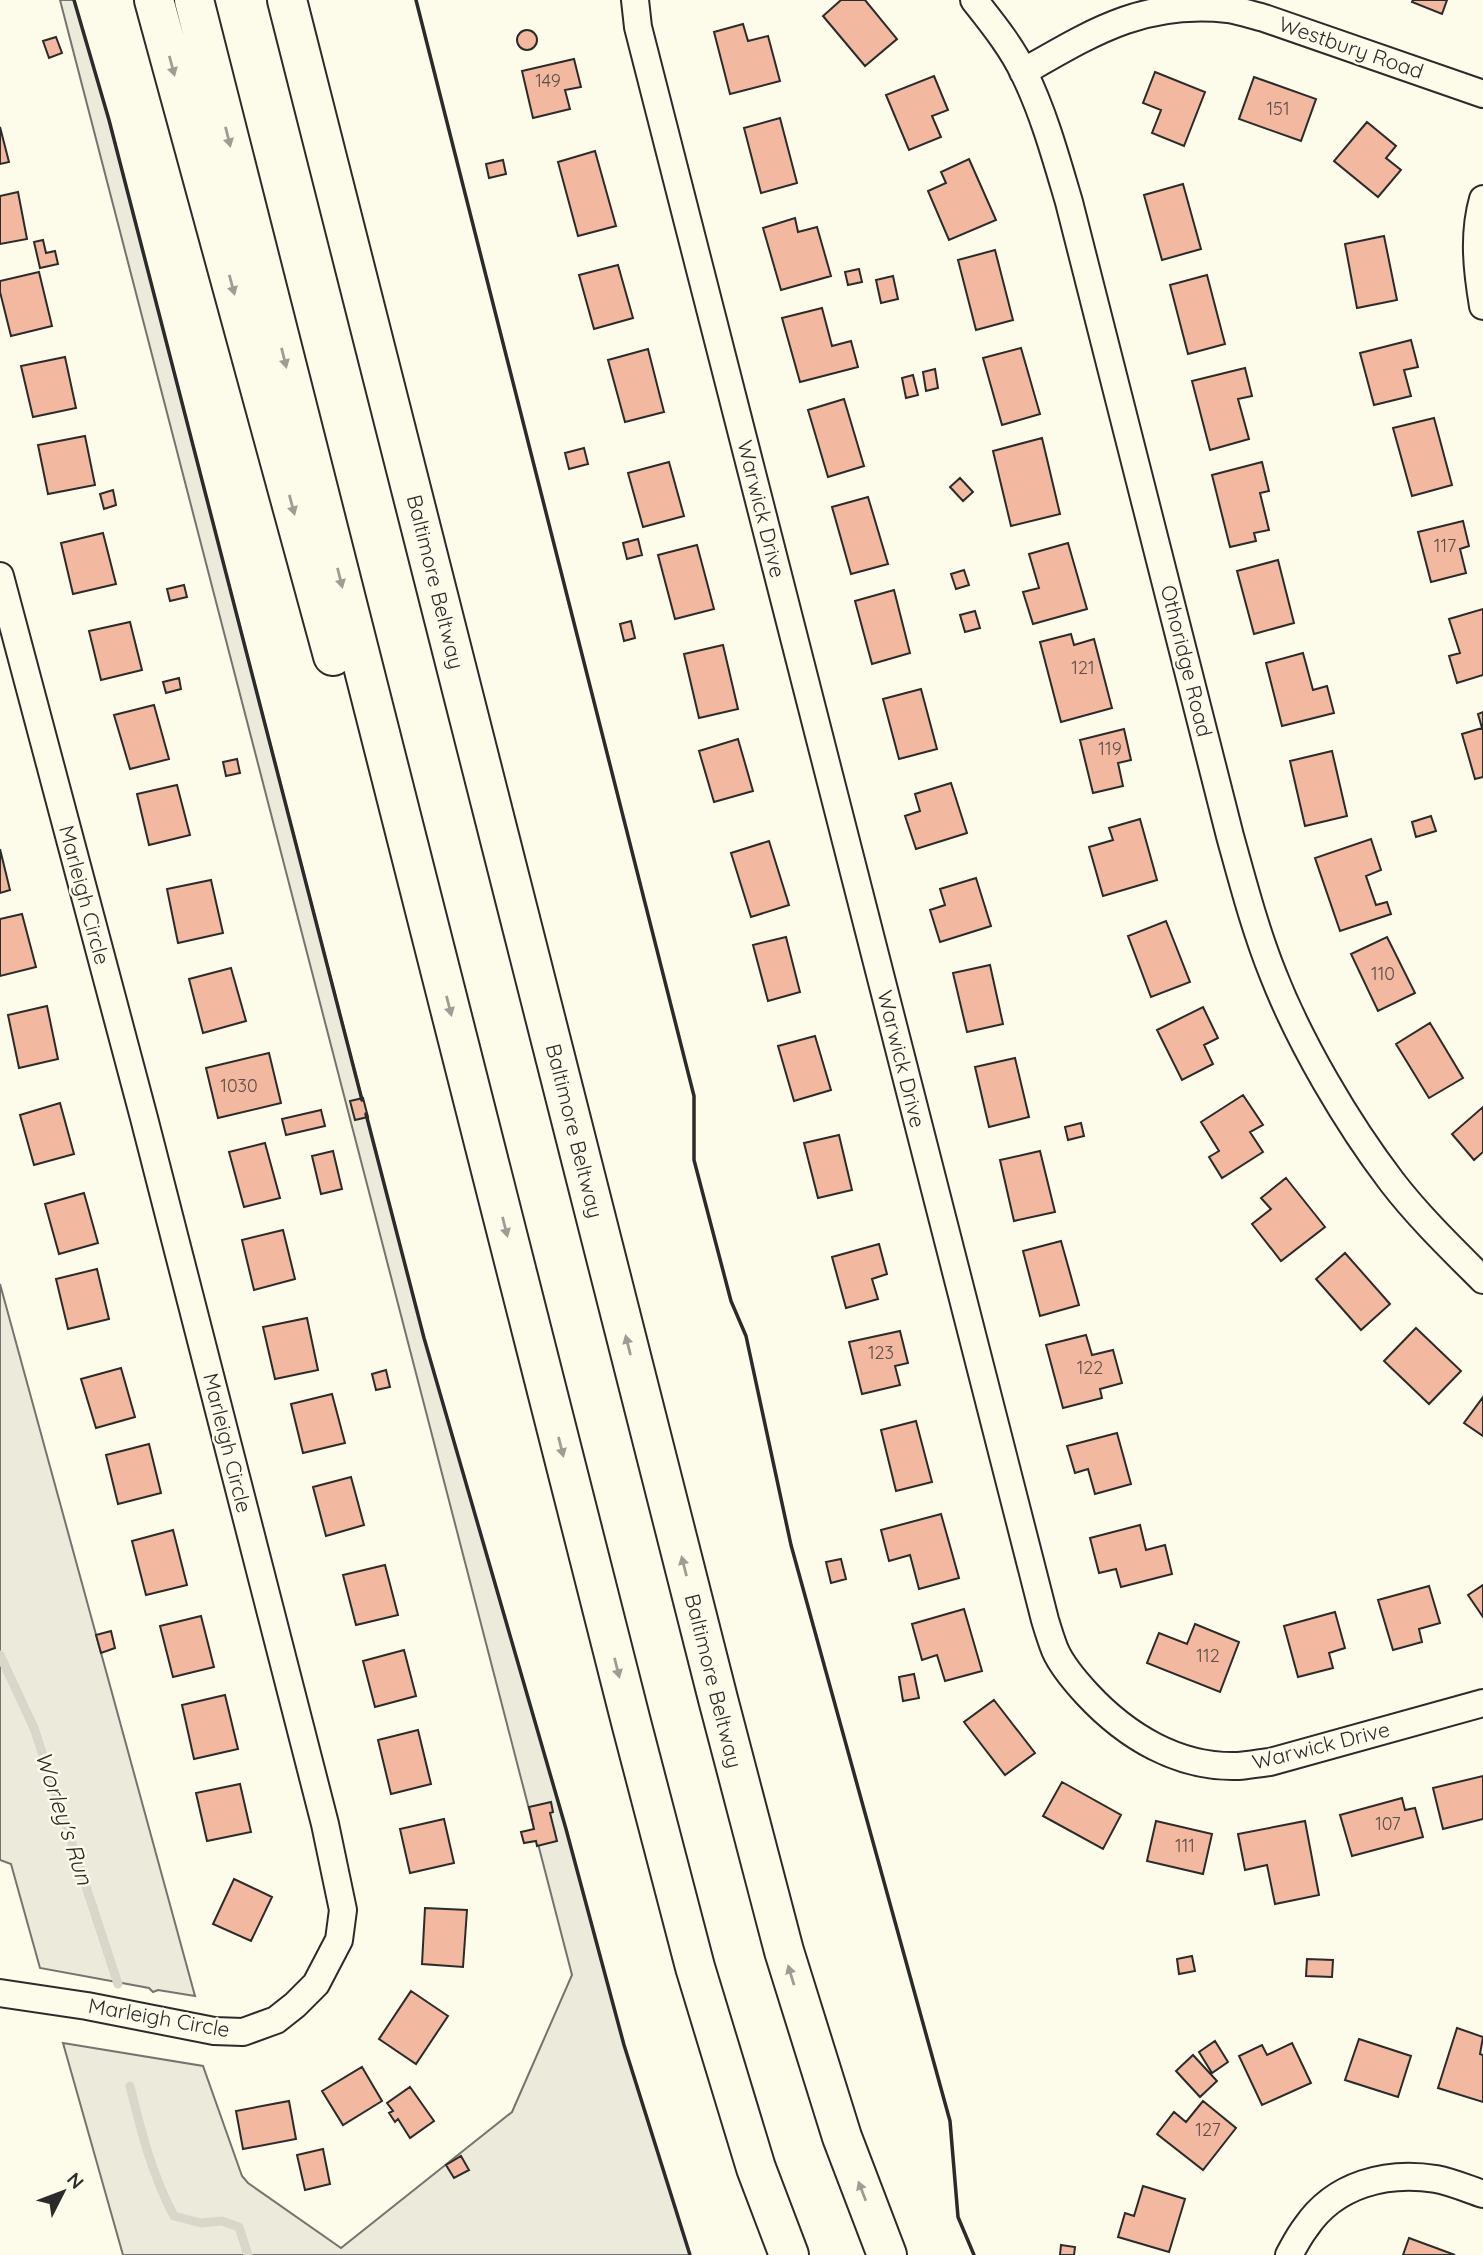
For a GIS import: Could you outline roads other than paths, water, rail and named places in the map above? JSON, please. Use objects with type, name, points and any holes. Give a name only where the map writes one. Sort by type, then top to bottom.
[{"type":"highway","points":[[154,0],[393,874],[432,940]]},
{"type":"highway","points":[[194,0],[695,1967],[756,2168],[789,2255]]},
{"type":"highway","name":"Baltimore Beltway","points":[[287,0],[784,1951],[842,2137],[887,2255]]},
{"type":"highway","points":[[295,0],[304,66]]},
{"type":"street","name":"Warwick Drive","points":[[635,0],[638,27],[1045,1620],[1056,1652],[1076,1683],[1102,1711],[1132,1735],[1163,1751],[1196,1761],[1236,1766],[1270,1762],[1483,1703]]},
{"type":"street","name":"Othoridge Road","points":[[974,0],[997,30],[1023,72],[1048,131],[1069,202],[1233,848],[1273,976],[1309,1050],[1347,1118],[1392,1182],[1441,1238],[1483,1280]]},
{"type":"street","name":"Westbury Road","points":[[1023,72],[1106,25],[1136,13],[1170,6],[1195,6],[1228,9],[1264,18],[1483,94]]},
{"type":"street","points":[[1483,199],[1476,237],[1483,306]]},
{"type":"street","name":"Marleigh Circle","points":[[0,576],[144,1118],[325,1824],[343,1910],[339,1940],[316,1984],[276,2020],[243,2032],[214,2031],[87,2006],[0,1993]]},
{"type":"street","points":[[1289,2255],[1307,2224],[1335,2196],[1368,2180],[1405,2177],[1438,2179],[1483,2194]]},
{"type":"waterway","name":"Worley's Run","points":[[0,1655],[34,1728],[118,1984]]},
{"type":"waterway","name":"Worley's Run","points":[[130,2086],[153,2169],[174,2216],[201,2223],[222,2221],[239,2227],[248,2255]]}]
